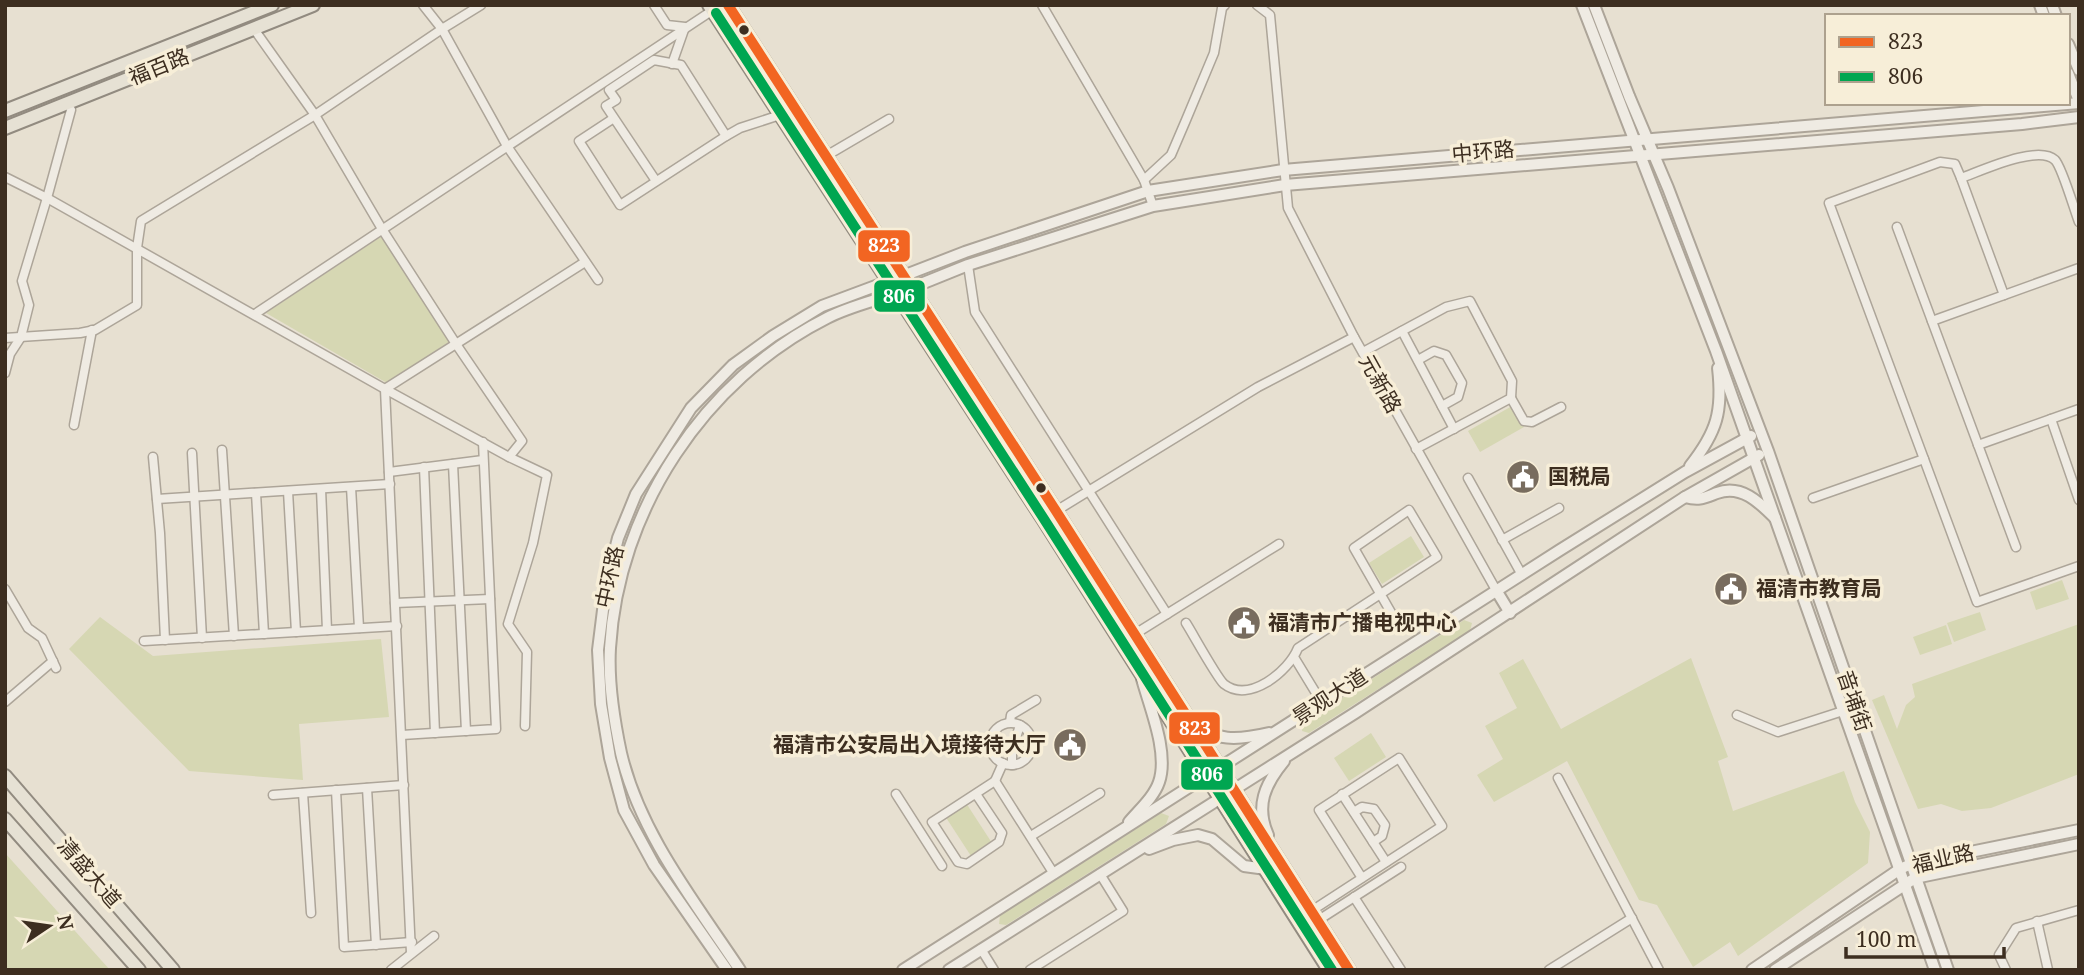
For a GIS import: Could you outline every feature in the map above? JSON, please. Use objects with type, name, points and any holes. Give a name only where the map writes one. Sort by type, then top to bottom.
[{"type":"main road","name":"福百路","points":[[5,111],[272,5]]},
{"type":"main road","name":"福百路","points":[[5,128],[313,5]]},
{"type":"main road","points":[[728,5],[1349,970]]},
{"type":"main road","points":[[711,8],[897,293],[1329,970]]},
{"type":"main road","name":"清盛大道","points":[[5,776],[173,970]]},
{"type":"main road","name":"清盛大道","points":[[5,819],[139,970]]},
{"type":"street","points":[[423,5],[442,29],[507,146],[598,280]]},
{"type":"street","points":[[5,338],[92,330],[105,326],[137,305],[137,248],[141,220],[315,115],[481,5]]},
{"type":"street","points":[[654,5],[667,25],[685,27]]},
{"type":"street","points":[[1042,5],[1146,186],[1153,206]]},
{"type":"street","name":"元新路","points":[[1257,5],[1270,15],[1288,208],[1354,337],[1496,590]]},
{"type":"street","points":[[1582,5],[1716,351],[1721,396],[1719,415],[1706,447],[1685,472]]},
{"type":"street","name":"音埔街","points":[[1594,5],[1768,451],[1905,867],[1904,883],[1935,970]]},
{"type":"street","points":[[1146,186],[1171,155],[1186,120],[1213,53],[1222,6]]},
{"type":"street","points":[[255,314],[711,8]]},
{"type":"street","points":[[672,64],[685,27]]},
{"type":"street","points":[[254,29],[315,115],[382,229],[522,441],[509,457]]},
{"type":"street","points":[[2070,49],[2079,70]]},
{"type":"street","points":[[656,181],[607,106],[616,100],[609,90],[654,60],[681,65],[726,136]]},
{"type":"street","points":[[2070,78],[2079,102]]},
{"type":"street","name":"中环路","points":[[903,276],[1146,186],[1283,170],[2044,105]]},
{"type":"street","points":[[5,373],[10,354],[21,337],[29,305],[22,281],[71,110]]},
{"type":"street","points":[[614,118],[579,141],[620,205],[740,128],[780,115]]},
{"type":"street","name":"中环路","points":[[911,288],[968,265],[1153,206],[1285,185],[2022,124],[2079,117]]},
{"type":"street","points":[[825,156],[889,119]]},
{"type":"street","points":[[1961,178],[2033,154],[2046,154],[2057,161],[2079,222]]},
{"type":"street","points":[[2004,295],[1955,164],[1940,162],[1829,203],[1977,602],[2079,566]]},
{"type":"street","points":[[5,177],[137,248],[385,389],[547,475],[533,543],[508,624],[527,652],[525,726]]},
{"type":"street","points":[[1897,227],[2016,547]]},
{"type":"street","points":[[385,389],[585,262]]},
{"type":"street","points":[[968,265],[975,312],[1167,614]]},
{"type":"street","points":[[1932,321],[2079,268]]},
{"type":"street","name":"中环路","points":[[727,970],[654,865],[624,810],[610,758],[601,704],[598,650],[606,586],[618,538],[636,494],[691,408],[733,365],[774,336],[822,306],[889,281]]},
{"type":"street","name":"中环路","points":[[740,970],[666,858],[639,804],[622,754],[612,703],[610,648],[619,586],[631,541],[650,497],[703,416],[741,377],[779,348],[828,317],[897,293]]},
{"type":"street","points":[[1363,352],[1446,307],[1471,301],[1512,381],[1511,398],[1524,421],[1532,422],[1561,407]]},
{"type":"street","points":[[74,425],[92,330]]},
{"type":"street","points":[[1402,331],[1454,429]]},
{"type":"street","points":[[1056,511],[1258,387],[1354,337]]},
{"type":"street","points":[[1418,360],[1434,351],[1446,355],[1462,383],[1458,397],[1442,405]]},
{"type":"street","name":"音埔街","points":[[1716,351],[1843,711],[1905,867],[1915,878],[1948,970]]},
{"type":"street","points":[[385,389],[411,953]]},
{"type":"street","points":[[1416,449],[1511,398]]},
{"type":"street","points":[[1978,445],[2079,409]]},
{"type":"street","points":[[2051,419],[2079,500]]},
{"type":"street","name":"景观大道","points":[[904,970],[1496,590],[1685,472],[1760,433]]},
{"type":"street","points":[[402,735],[496,729],[483,442]]},
{"type":"street","points":[[222,450],[234,636]]},
{"type":"street","name":"景观大道","points":[[949,970],[1292,753],[1685,498],[1768,451]]},
{"type":"street","points":[[192,453],[202,638]]},
{"type":"street","points":[[153,457],[158,499],[164,640]]},
{"type":"street","points":[[1813,499],[1924,459]]},
{"type":"street","points":[[389,472],[484,460]]},
{"type":"street","points":[[453,464],[466,731]]},
{"type":"street","points":[[424,467],[435,733]]},
{"type":"street","points":[[1468,478],[1522,575]]},
{"type":"street","points":[[158,499],[390,484]]},
{"type":"street","points":[[351,487],[359,628]]},
{"type":"street","points":[[321,489],[327,630]]},
{"type":"street","points":[[288,491],[296,632]]},
{"type":"street","points":[[1685,498],[1700,501],[1720,491],[1748,494],[1777,520]]},
{"type":"street","points":[[257,493],[264,634]]},
{"type":"street","points":[[1502,540],[1559,508]]},
{"type":"street","points":[[1186,623],[1224,684],[1243,690],[1265,685],[1294,657],[1298,648],[1380,594],[1437,557],[1409,510],[1354,548],[1380,594],[1392,616]]},
{"type":"street","points":[[1135,634],[1279,544]]},
{"type":"street","points":[[5,589],[28,628],[42,638],[54,665],[5,702]]},
{"type":"street","points":[[1496,590],[1510,613]]},
{"type":"street","points":[[395,603],[490,599]]},
{"type":"street","points":[[144,641],[397,626]]},
{"type":"street","points":[[1294,657],[1322,702]]},
{"type":"street","points":[[1115,835],[1144,806],[1159,782],[1161,765],[1157,734],[1140,673]]},
{"type":"street","points":[[1010,722],[1011,715],[1036,699]]},
{"type":"street","points":[[1176,701],[1193,722],[1216,737],[1243,737],[1279,730]]},
{"type":"street","points":[[1737,715],[1778,732],[1843,711]]},
{"type":"street","points":[[1010,722],[1020,724],[1029,732],[1032,746],[1025,760],[1007,764],[991,751],[990,738],[998,727],[1010,722]]},
{"type":"street","points":[[919,830],[995,780],[1007,764],[1020,724]]},
{"type":"street","points":[[1278,860],[1263,825],[1261,808],[1265,788],[1292,753]]},
{"type":"street","points":[[1319,906],[1442,826],[1399,758],[1318,810],[1362,878]]},
{"type":"street","points":[[1558,778],[1659,970]]},
{"type":"street","points":[[995,780],[1054,874]]},
{"type":"street","points":[[273,795],[404,785]]},
{"type":"street","points":[[367,788],[376,945]]},
{"type":"street","points":[[336,790],[344,947],[412,942]]},
{"type":"street","points":[[303,793],[311,913]]},
{"type":"street","points":[[1031,836],[1100,793]]},
{"type":"street","points":[[896,794],[942,866]]},
{"type":"street","points":[[932,822],[958,862],[967,864],[999,842],[1002,833],[976,794]]},
{"type":"street","points":[[1342,794],[1386,862]]},
{"type":"street","points":[[1354,812],[1362,807],[1374,809],[1385,825],[1382,836],[1373,842]]},
{"type":"street","name":"福业路","points":[[1752,970],[1905,867],[2079,830]]},
{"type":"street","points":[[1130,856],[1173,840],[1198,835],[1212,839],[1244,866],[1266,869]]},
{"type":"street","name":"福业路","points":[[1775,970],[1915,878],[2079,844]]},
{"type":"street","points":[[1317,920],[1401,867]]},
{"type":"street","points":[[1030,970],[1123,911],[1100,874]]},
{"type":"street","points":[[1354,897],[1401,970]]},
{"type":"street","points":[[2006,970],[2000,955],[2016,928],[2078,913]]},
{"type":"street","points":[[1549,970],[1632,918]]},
{"type":"street","points":[[2037,921],[2049,970]]},
{"type":"street","points":[[391,970],[434,936]]},
{"type":"street","points":[[981,950],[994,970]]},
{"type":"green space","points":[[382,236],[449,342],[387,383],[266,313]]},
{"type":"green space","points":[[1512,406],[1524,427],[1480,452],[1468,431]]},
{"type":"green space","points":[[1411,536],[1424,557],[1382,584],[1369,563]]},
{"type":"green space","points":[[2062,580],[2069,599],[2036,610],[2030,592]]},
{"type":"green space","points":[[1980,612],[1986,630],[1954,642],[1947,623]]},
{"type":"green space","points":[[100,617],[153,656],[381,639],[389,717],[299,724],[303,780],[189,771],[69,649]]},
{"type":"green space","points":[[1464,620],[1472,623],[1470,631],[1309,733],[1302,731],[1303,723]]},
{"type":"green space","points":[[2079,624],[2079,774],[1991,808],[1962,811],[1941,804],[1918,809],[1872,700],[1884,695],[1897,729],[1906,705],[1915,697],[1912,684]]},
{"type":"green space","points":[[1946,625],[1952,644],[1920,655],[1913,637]]},
{"type":"green space","points":[[1691,658],[1728,757],[1718,761],[1733,811],[1844,771],[1870,832],[1868,863],[1738,956],[1730,942],[1693,967],[1657,905],[1639,900],[1567,761],[1494,802],[1477,775],[1503,759],[1485,726],[1517,708],[1499,673],[1523,659],[1561,729]]},
{"type":"green space","points":[[1371,733],[1386,757],[1349,781],[1334,758]]},
{"type":"green space","points":[[966,803],[992,843],[971,856],[945,816]]},
{"type":"green space","points":[[1161,813],[1169,816],[1166,824],[1006,925],[999,924],[1000,915]]},
{"type":"green space","points":[[5,853],[110,970],[5,970]]},
{"type":"transit line","name":"823","points":[[728,5],[1349,970]]},
{"type":"transit line","name":"806","points":[[716,13],[1332,970]]},
{"type":"place","name":"国税局","points":[[1523,477]]},
{"type":"place","name":"福清市教育局","points":[[1731,589]]},
{"type":"place","name":"福清市广播电视中心","points":[[1244,623]]},
{"type":"place","name":"福清市公安局出入境接待大厅","points":[[1070,745]]}]
